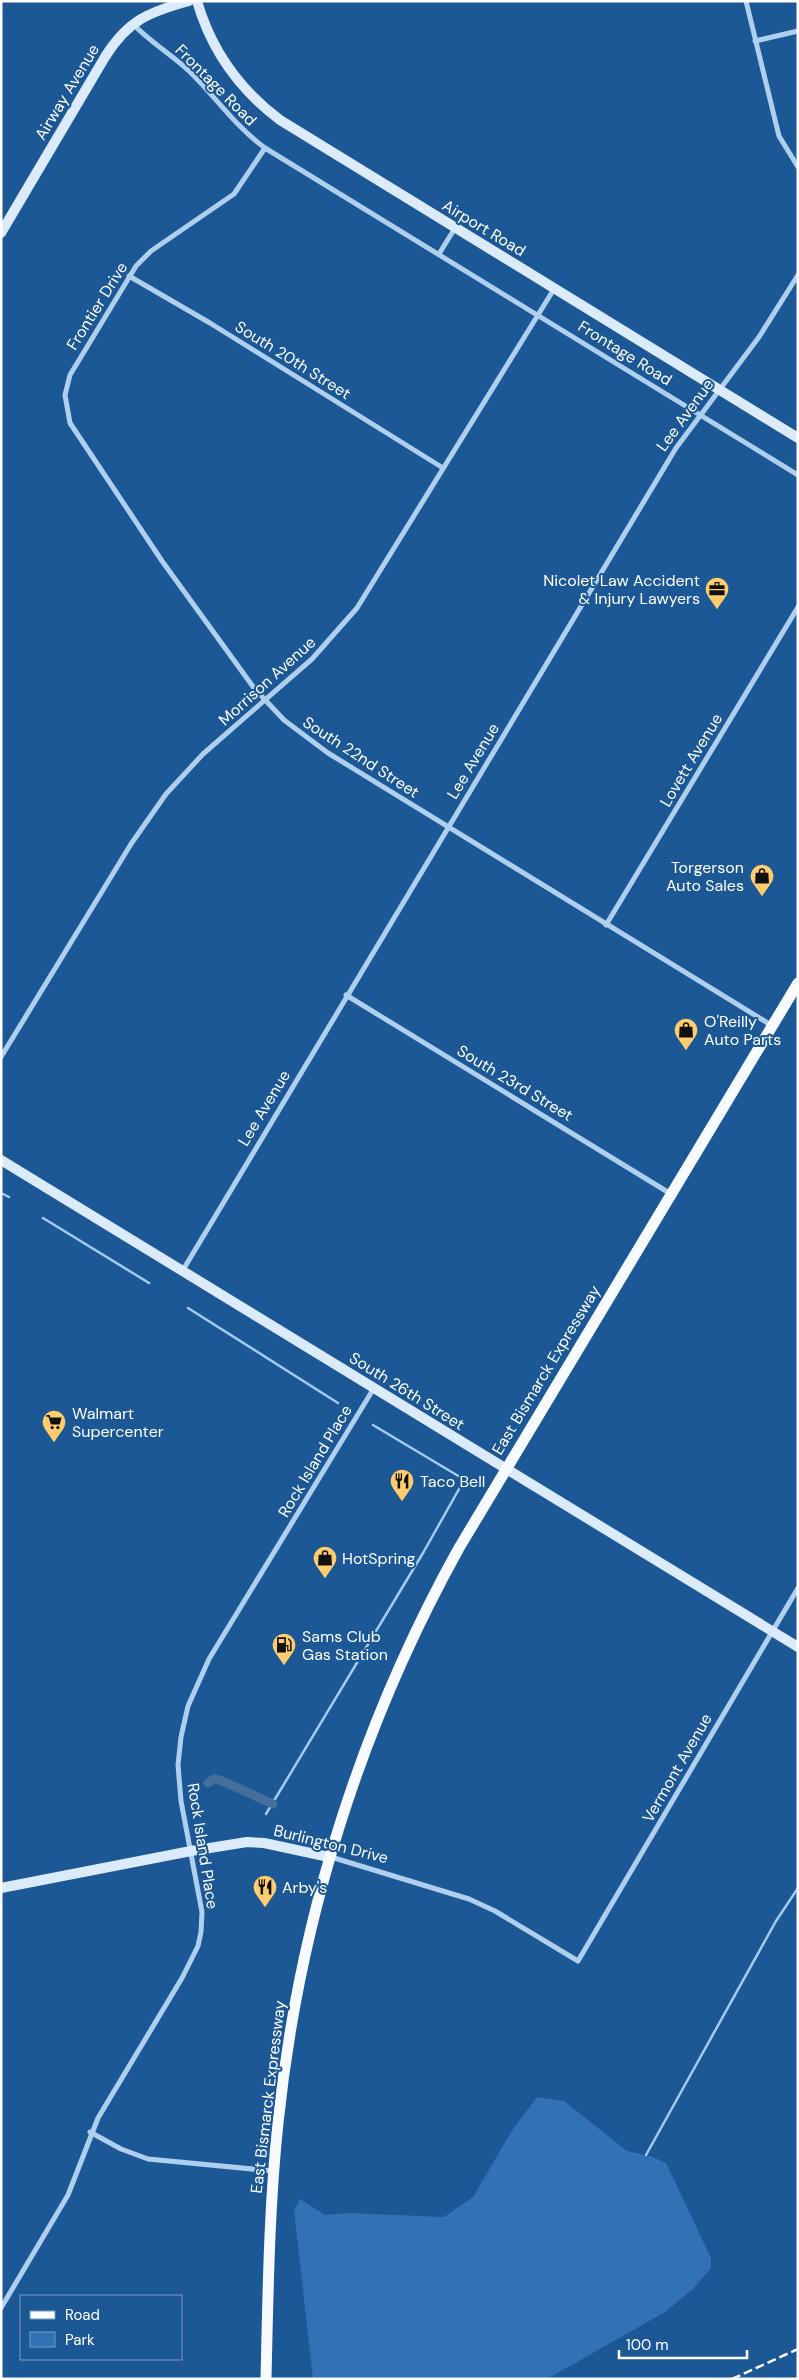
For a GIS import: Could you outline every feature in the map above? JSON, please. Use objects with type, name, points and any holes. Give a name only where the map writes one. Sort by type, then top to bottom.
[{"type":"main road","name":"East Bismarck Expressway","points":[[266,2379],[273,2171],[282,2085],[291,2024],[310,1930],[329,1857],[354,1780],[394,1678],[443,1577],[505,1469],[798,983]]},
{"type":"street","name":"Airway Avenue","points":[[1,233],[105,57],[132,24],[153,12],[189,1]]},
{"type":"street","name":"Airport Road","points":[[197,1],[206,28],[218,53],[237,80],[263,106],[286,124],[798,438]]},
{"type":"street","points":[[746,1],[779,136],[798,167]]},
{"type":"street","name":"Frontage Road","points":[[132,24],[146,38],[189,72],[233,121],[265,148],[798,475]]},
{"type":"street","points":[[755,41],[798,31]]},
{"type":"street","name":"Frontier Drive","points":[[81,440],[68,417],[65,395],[67,384],[74,367],[129,276],[140,261],[151,251],[234,194],[265,148]]},
{"type":"street","points":[[439,254],[455,228]]},
{"type":"street","name":"Lee Avenue","points":[[183,1270],[667,462],[700,414],[759,337],[798,275]]},
{"type":"street","name":"South 20th Street","points":[[129,276],[210,323],[443,468]]},
{"type":"street","name":"Morrison Avenue","points":[[1,1057],[155,808],[194,762],[312,659],[348,620],[554,288]]},
{"type":"street","name":"South 22nd Street","points":[[81,440],[162,561],[265,701],[284,720],[315,745],[606,926],[772,1026]]},
{"type":"street","name":"Lovett Avenue","points":[[606,926],[798,606]]},
{"type":"street","name":"South 23rd Street","points":[[346,995],[671,1194]]},
{"type":"street","name":"South 26th Street","points":[[1,1160],[798,1647]]},
{"type":"street","name":"Rock Island Place","points":[[1,2308],[68,2195],[90,2132],[196,1952],[201,1932],[202,1917],[181,1801],[178,1765],[183,1727],[195,1688],[209,1660],[374,1388]]},
{"type":"street","name":"Vermont Avenue","points":[[578,1960],[798,1588]]},
{"type":"street","name":"Burlington Drive","points":[[1,1888],[191,1851],[256,1842],[329,1857],[476,1902],[578,1960]]},
{"type":"street","points":[[90,2132],[121,2149],[148,2159],[273,2171]]},
{"type":"green space","points":[[537,2097],[564,2101],[627,2151],[653,2157],[666,2163],[711,2258],[711,2268],[693,2289],[665,2312],[547,2379],[313,2379],[294,2210],[300,2199],[325,2215],[347,2213],[444,2217],[473,2197],[513,2129]]},
{"type":"waterway","points":[[1,1193],[9,1197]]},
{"type":"waterway","points":[[43,1218],[149,1283]]},
{"type":"waterway","points":[[188,1308],[338,1403]]},
{"type":"waterway","points":[[266,1814],[423,1553],[463,1482],[460,1477],[373,1425]]},
{"type":"waterway","points":[[208,1783],[214,1779],[220,1780],[273,1804]]},
{"type":"waterway","points":[[646,2155],[776,1921],[798,1888]]},
{"type":"railway","points":[[732,2379],[798,2349]]},
{"type":"place","name":"Nicolet Law Accident & Injury Lawyers","points":[[717,610]]},
{"type":"place","name":"Torgerson Auto Sales","points":[[762,897]]},
{"type":"place","name":"O'Reilly Auto Parts","points":[[686,1051]]},
{"type":"place","name":"Walmart Supercenter","points":[[54,1443]]},
{"type":"place","name":"Taco Bell","points":[[402,1502]]},
{"type":"place","name":"HotSpring","points":[[325,1579]]},
{"type":"place","name":"Sams Club Gas Station","points":[[284,1666]]},
{"type":"place","name":"Arby's","points":[[265,1908]]}]
